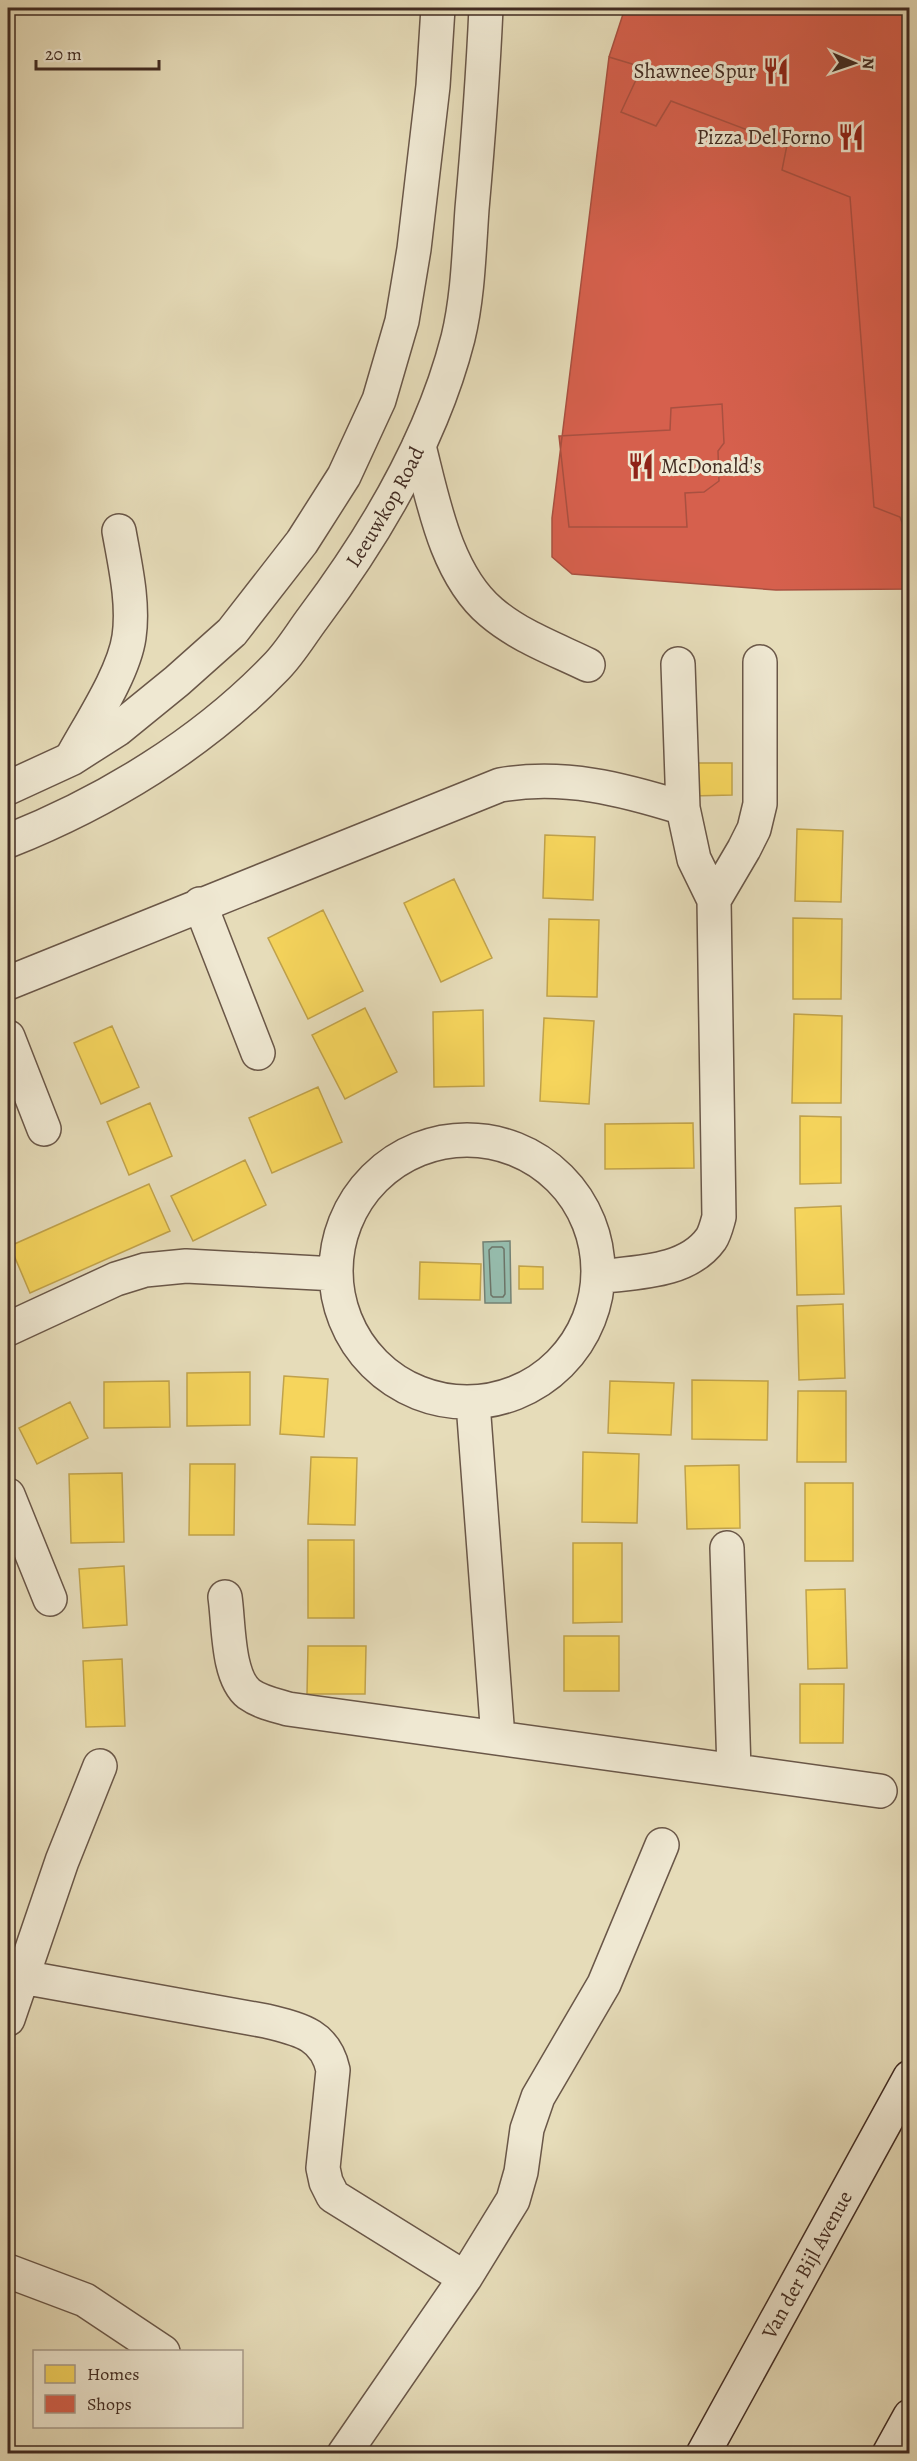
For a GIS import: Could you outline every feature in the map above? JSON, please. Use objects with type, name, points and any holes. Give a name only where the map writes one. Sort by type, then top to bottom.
[{"type":"street","points":[[8,788],[71,759],[118,729],[232,632],[302,542],[344,476],[379,400],[402,321],[414,249],[433,86],[438,8]]},
{"type":"street","name":"Leeuwkop Road","points":[[8,841],[98,800],[211,726],[277,666],[336,586],[380,518],[419,446],[444,386],[459,335],[468,268],[486,8]]},
{"type":"street","points":[[419,446],[442,535],[465,580],[490,611],[515,629],[588,665]]},
{"type":"street","points":[[71,759],[113,681],[129,637],[126,565],[119,531]]},
{"type":"street","points":[[714,900],[754,829],[759,804],[760,662]]},
{"type":"street","points":[[598,1277],[681,1263],[698,1254],[712,1237],[719,1217],[714,900],[694,859],[683,808],[678,664]]},
{"type":"street","points":[[8,983],[500,785],[529,780],[555,780],[605,786],[683,808]]},
{"type":"street","points":[[200,904],[258,1053]]},
{"type":"street","points":[[8,1037],[44,1129]]},
{"type":"street","points":[[469,1139],[510,1146],[547,1166],[576,1197],[594,1235],[598,1277],[591,1315],[573,1350],[545,1377],[511,1396],[473,1403],[438,1400],[405,1388],[377,1368],[355,1340],[340,1308],[336,1274],[341,1232],[360,1194],[390,1164],[427,1145],[469,1139]]},
{"type":"street","points":[[8,1329],[116,1279],[145,1270],[186,1266],[336,1274]]},
{"type":"street","points":[[473,1403],[498,1738]]},
{"type":"street","points":[[8,1495],[50,1599]]},
{"type":"street","points":[[727,1548],[734,1770]]},
{"type":"street","points":[[225,1597],[234,1670],[240,1685],[251,1696],[288,1709],[880,1791]]},
{"type":"street","points":[[8,2019],[63,1861],[100,1766]]},
{"type":"street","points":[[344,2454],[465,2278],[513,2200],[521,2172],[527,2129],[538,2097],[604,1983],[662,1845]]},
{"type":"street","points":[[22,1977],[266,2021],[302,2030],[318,2041],[330,2056],[333,2070],[323,2168],[326,2182],[333,2196],[465,2278]]},
{"type":"street","name":"Van der Bijl Avenue","points":[[704,2454],[909,2076]]},
{"type":"street","points":[[8,2271],[85,2300],[160,2350]]},
{"type":"street","points":[[889,2454],[909,2416]]},
{"type":"water","points":[[510,1241],[511,1303],[485,1303],[483,1242]]},
{"type":"building: Homes","points":[[692,763],[732,763],[732,795],[692,796]]},
{"type":"building: Homes","points":[[797,829],[843,831],[841,902],[795,901]]},
{"type":"building: Homes","points":[[545,835],[595,837],[593,900],[543,898]]},
{"type":"building: Homes","points":[[454,879],[492,958],[441,982],[404,903]]},
{"type":"building: Homes","points":[[323,910],[363,991],[308,1019],[268,938]]},
{"type":"building: Homes","points":[[793,918],[842,919],[841,999],[793,999]]},
{"type":"building: Homes","points":[[549,919],[599,920],[597,997],[547,996]]},
{"type":"building: Homes","points":[[365,1008],[397,1072],[345,1099],[312,1035]]},
{"type":"building: Homes","points":[[483,1010],[484,1086],[434,1087],[433,1012]]},
{"type":"building: Homes","points":[[794,1014],[842,1016],[841,1103],[792,1103]]},
{"type":"building: Homes","points":[[544,1018],[594,1021],[589,1104],[540,1101]]},
{"type":"building: Homes","points":[[112,1026],[139,1087],[101,1104],[74,1043]]},
{"type":"building: Homes","points":[[318,1087],[342,1142],[272,1173],[249,1118]]},
{"type":"building: Homes","points":[[150,1103],[172,1156],[129,1175],[107,1122]]},
{"type":"building: Homes","points":[[800,1116],[841,1117],[841,1183],[800,1184]]},
{"type":"building: Homes","points":[[693,1123],[694,1168],[605,1169],[605,1124]]},
{"type":"building: Homes","points":[[245,1160],[266,1205],[193,1241],[171,1196]]},
{"type":"building: Homes","points":[[149,1184],[170,1231],[30,1293],[10,1246]]},
{"type":"building: Homes","points":[[841,1206],[844,1294],[797,1295],[795,1208]]},
{"type":"building: Homes","points":[[420,1262],[481,1264],[480,1300],[419,1299]]},
{"type":"building: Homes","points":[[519,1266],[543,1267],[543,1289],[519,1289]]},
{"type":"building: Homes","points":[[843,1304],[845,1378],[799,1380],[797,1306]]},
{"type":"building: Homes","points":[[250,1372],[250,1425],[187,1426],[187,1373]]},
{"type":"building: Homes","points":[[284,1376],[328,1379],[324,1437],[280,1434]]},
{"type":"building: Homes","points":[[692,1380],[768,1381],[767,1440],[692,1439]]},
{"type":"building: Homes","points":[[169,1381],[170,1427],[104,1428],[104,1382]]},
{"type":"building: Homes","points":[[610,1381],[674,1383],[671,1435],[608,1433]]},
{"type":"building: Homes","points":[[798,1391],[846,1391],[846,1462],[797,1462]]},
{"type":"building: Homes","points":[[70,1402],[88,1438],[37,1464],[19,1428]]},
{"type":"building: Homes","points":[[583,1452],[639,1454],[637,1523],[582,1522]]},
{"type":"building: Homes","points":[[311,1457],[357,1458],[355,1525],[308,1524]]},
{"type":"building: Homes","points":[[190,1464],[235,1464],[234,1535],[189,1535]]},
{"type":"building: Homes","points":[[739,1465],[740,1528],[687,1529],[685,1466]]},
{"type":"building: Homes","points":[[122,1473],[124,1542],[71,1543],[69,1474]]},
{"type":"building: Homes","points":[[805,1483],[853,1483],[853,1561],[805,1561]]},
{"type":"building: Homes","points":[[308,1540],[354,1540],[354,1618],[308,1618]]},
{"type":"building: Homes","points":[[573,1543],[622,1543],[622,1622],[573,1623]]},
{"type":"building: Homes","points":[[124,1566],[127,1625],[83,1628],[79,1569]]},
{"type":"building: Homes","points":[[845,1589],[847,1668],[808,1669],[806,1590]]},
{"type":"building: Homes","points":[[564,1636],[619,1636],[619,1691],[564,1691]]},
{"type":"building: Homes","points":[[308,1646],[366,1646],[365,1694],[307,1694]]},
{"type":"building: Homes","points":[[122,1659],[125,1726],[86,1727],[83,1661]]},
{"type":"building: Homes","points":[[800,1684],[844,1684],[843,1743],[800,1743]]},
{"type":"building: Shops","points":[[625,8],[891,8],[910,14],[910,536],[907,536],[900,517],[874,507],[850,197],[782,170],[787,145],[671,101],[656,126],[621,112],[642,67],[609,57]]},
{"type":"building: Shops","points":[[609,57],[642,67],[621,112],[656,126],[671,101],[787,145],[782,170],[850,197],[874,507],[900,517],[907,536],[910,536],[910,589],[776,590],[572,574],[552,557],[552,518]]},
{"type":"building: Shops","name":"McDonald's","points":[[722,404],[724,443],[718,451],[719,481],[704,492],[685,493],[687,527],[569,527],[559,436],[670,430],[671,408]]},
{"type":"place","name":"Shawnee Spur","points":[[776,71]]},
{"type":"place","name":"Pizza Del Forno","points":[[851,137]]},
{"type":"place","name":"McDonald's","points":[[641,466]]}]
